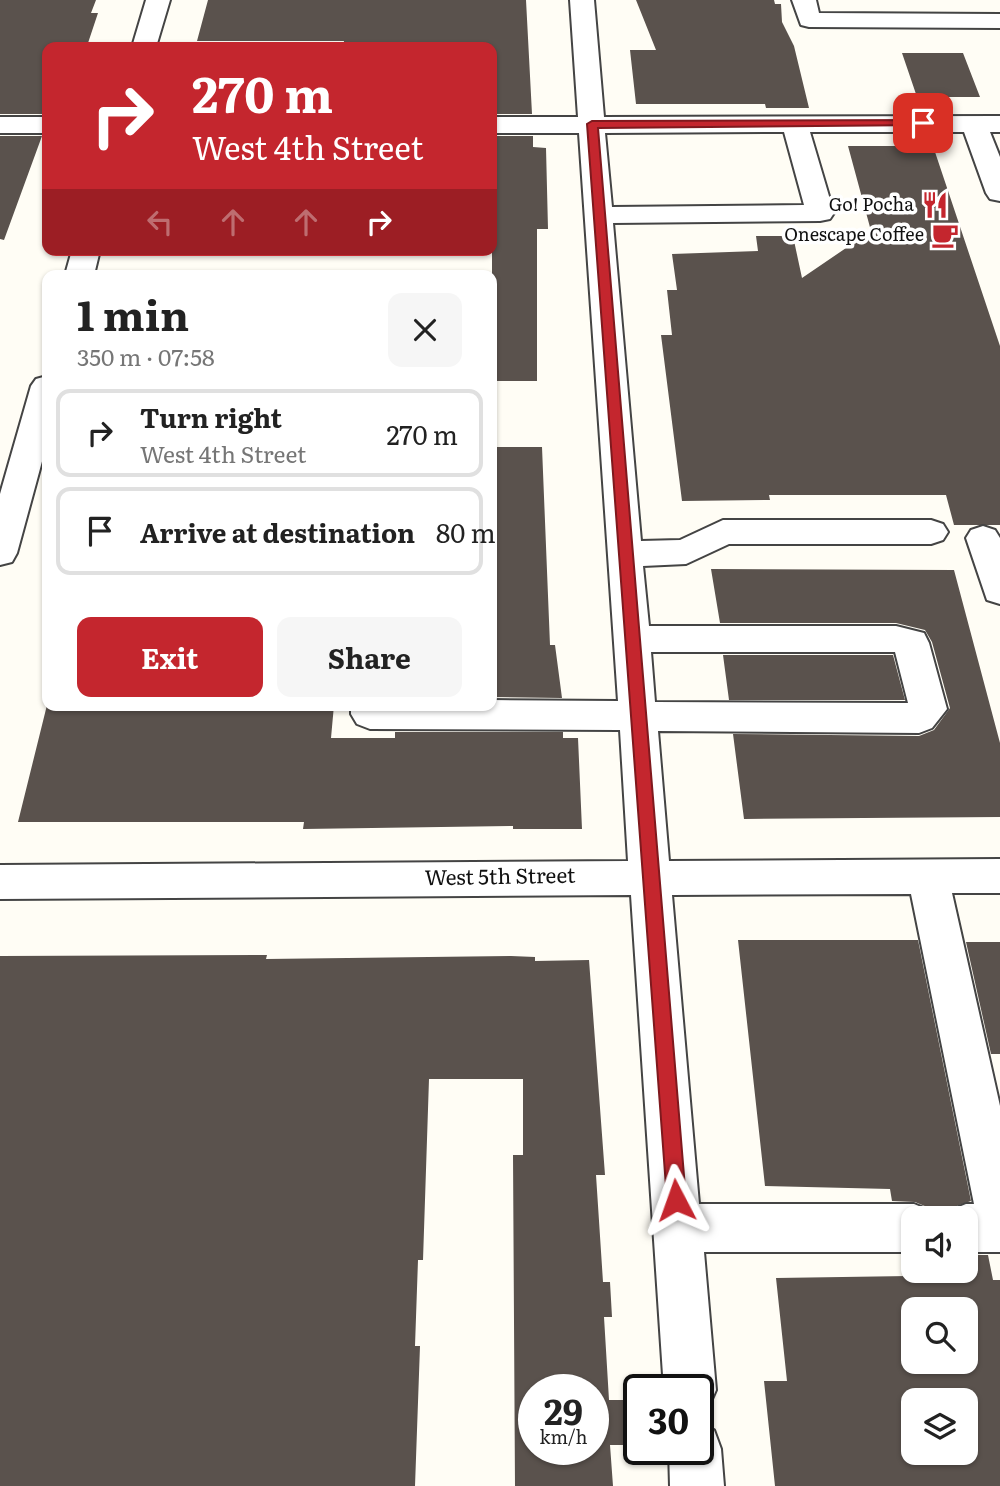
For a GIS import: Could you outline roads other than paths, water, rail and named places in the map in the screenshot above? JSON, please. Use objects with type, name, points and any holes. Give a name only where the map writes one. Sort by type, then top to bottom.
[{"type":"street","points":[[145,42],[158,0]]},
{"type":"street","points":[[582,0],[689,1374]]},
{"type":"street","points":[[806,10],[953,10],[1000,22]]},
{"type":"street","points":[[497,125],[987,123],[1000,193]]},
{"type":"street","points":[[599,215],[820,213],[795,124]]},
{"type":"street","points":[[0,125],[42,125]]},
{"type":"street","points":[[0,553],[42,404]]},
{"type":"street","points":[[626,554],[686,552],[723,532],[931,531]]},
{"type":"street","points":[[983,538],[1000,591]]},
{"type":"street","points":[[374,717],[639,722],[697,718],[919,718],[928,709],[911,643],[896,639],[632,639]]},
{"type":"street","name":"West 5th Street","points":[[0,882],[1000,876]]},
{"type":"street","points":[[928,877],[1000,1213]]},
{"type":"street","points":[[679,1228],[901,1228]]},
{"type":"street","points":[[978,1228],[1000,1228]]},
{"type":"street","points":[[696,1465],[697,1486]]},
{"type":"place","name":"Go! Pocha","points":[[935,205]]},
{"type":"place","name":"Onescape Coffee","points":[[945,235]]}]
